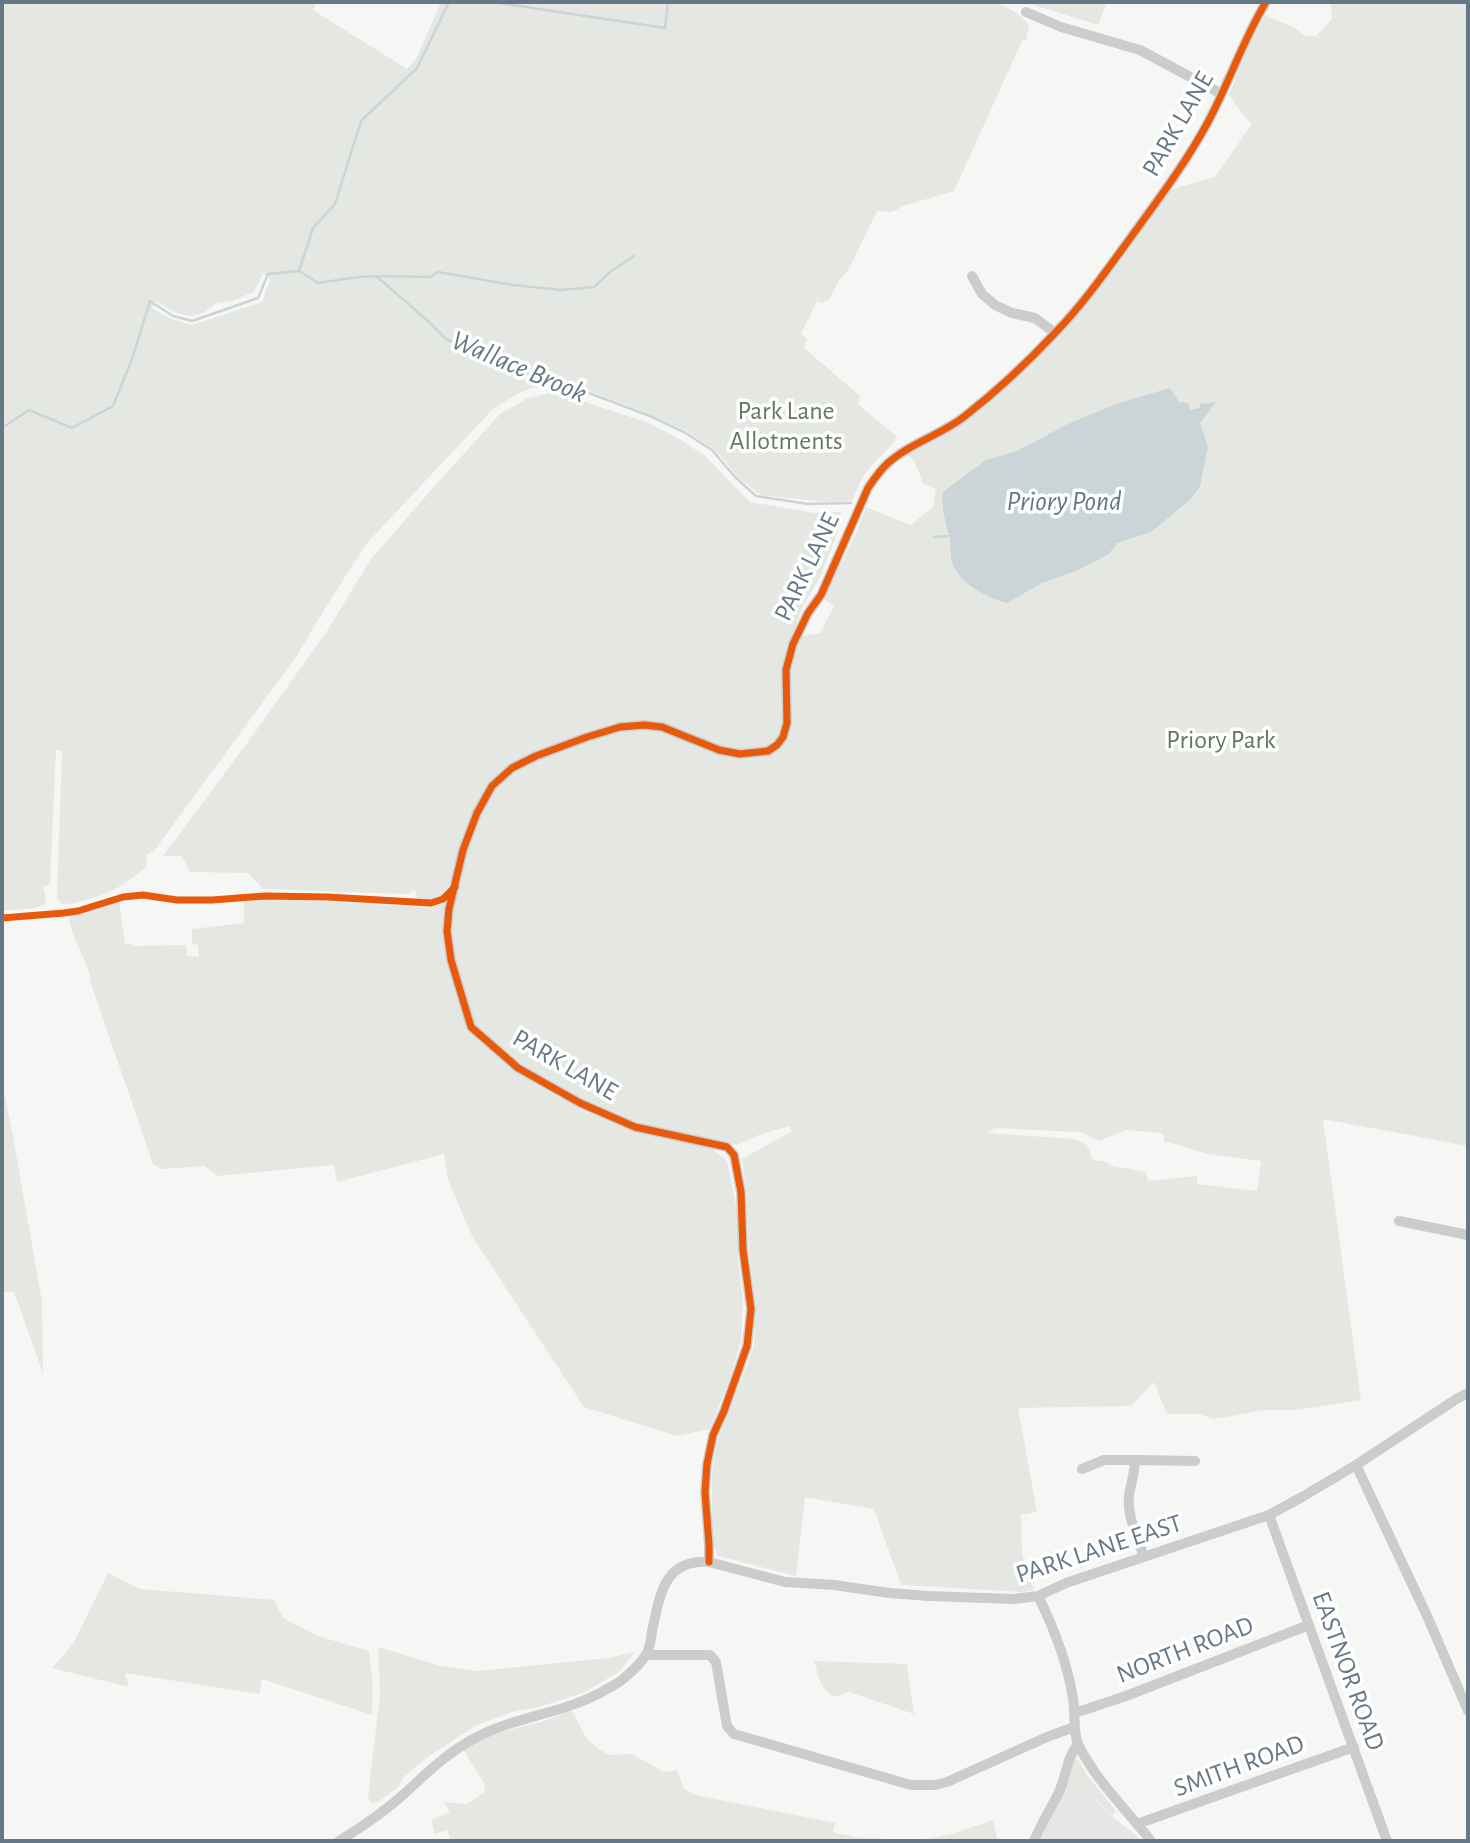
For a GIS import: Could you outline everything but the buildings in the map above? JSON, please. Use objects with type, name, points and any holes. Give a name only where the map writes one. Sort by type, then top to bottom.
[{"type":"street","name":"PARK LANE","points":[[709,1562],[705,1492],[707,1464],[713,1435],[747,1346],[751,1309],[743,1250],[741,1192],[734,1155],[727,1147],[635,1127],[580,1103],[518,1068],[471,1027],[451,960],[447,931],[449,909],[463,850],[477,813],[492,786],[512,768],[587,737],[621,727],[644,725],[662,727],[719,750],[740,754],[768,751],[777,745],[783,737],[787,723],[786,670],[793,644],[808,613],[821,595],[868,488],[877,474],[897,456],[965,416],[1017,372],[1087,297],[1171,181],[1207,124],[1266,2]]},
{"type":"street","points":[[1026,12],[1061,27],[1140,50],[1222,94]]},
{"type":"street","points":[[972,276],[982,295],[995,306],[1035,318],[1055,333]]},
{"type":"street","points":[[1399,1222],[1468,1235]]},
{"type":"street","name":"PARK LANE EAST","points":[[709,1562],[785,1583],[834,1585],[929,1596],[1013,1599],[1038,1596],[1066,1583],[1269,1515],[1356,1465],[1468,1393]]},
{"type":"street","points":[[1082,1469],[1104,1460],[1195,1461]]},
{"type":"street","points":[[1135,1460],[1129,1508],[1144,1557]]},
{"type":"street","points":[[1356,1465],[1428,1618],[1468,1711]]},
{"type":"street","name":"EASTNOR ROAD","points":[[1269,1515],[1387,1841]]},
{"type":"street","points":[[339,1841],[402,1796],[450,1752],[497,1728],[549,1714],[592,1697],[620,1682],[646,1655],[668,1577],[687,1563],[709,1562]]},
{"type":"street","points":[[1038,1596],[1058,1640],[1068,1674],[1078,1744],[1101,1782],[1151,1841]]},
{"type":"street","name":"NORTH ROAD","points":[[1075,1713],[1309,1625]]},
{"type":"street","points":[[646,1655],[705,1655],[714,1658],[727,1726],[734,1734],[911,1785],[947,1782],[1074,1727]]},
{"type":"street","points":[[1034,1841],[1042,1821],[1058,1796],[1071,1753],[1078,1744]]},
{"type":"street","name":"SMITH ROAD","points":[[1137,1824],[1354,1747]]},
{"type":"shaded area","points":[[1070,1787],[1086,1788],[1108,1813],[1143,1841],[1039,1841],[1064,1793]]},
{"type":"green space","name":"Park Lane Allotments","points":[[2,2],[317,2],[313,10],[407,69],[416,59],[441,2],[991,2],[1012,10],[1029,25],[1026,40],[1022,41],[954,191],[903,206],[892,212],[877,211],[849,269],[838,282],[829,300],[822,303],[817,301],[801,334],[808,339],[803,347],[860,396],[859,405],[897,437],[868,470],[852,501],[826,502],[761,495],[736,476],[712,448],[685,430],[563,381],[560,387],[533,388],[521,392],[493,409],[367,543],[296,657],[154,851],[146,855],[147,867],[109,892],[68,904],[60,903],[57,897],[62,751],[56,750],[50,884],[43,887],[45,904],[36,908],[2,911]],"holes":[[[263,273],[270,280],[262,302],[192,325],[169,318],[152,308],[156,301],[174,312],[189,316],[204,313],[216,303],[232,301],[254,292]]]},
{"type":"green space","points":[[1024,2],[1107,2],[1098,25]]},
{"type":"green space","name":"Priory Park","points":[[1331,2],[1468,2],[1468,1146],[1323,1119],[1361,1400],[1297,1410],[1266,1410],[1213,1419],[1199,1414],[1167,1414],[1154,1382],[1131,1406],[1018,1408],[1037,1512],[1021,1515],[1022,1554],[1034,1590],[1022,1592],[901,1585],[874,1509],[805,1497],[796,1576],[718,1556],[712,1542],[712,1473],[717,1441],[754,1346],[755,1304],[742,1159],[792,1131],[789,1126],[737,1145],[646,1127],[582,1100],[544,1078],[537,1085],[584,1111],[640,1133],[709,1146],[727,1161],[738,1215],[738,1261],[743,1299],[741,1341],[710,1429],[677,1436],[584,1407],[473,1238],[448,1180],[444,1154],[337,1182],[334,1165],[217,1176],[205,1166],[162,1169],[153,1164],[69,915],[119,902],[125,944],[186,945],[187,956],[199,957],[198,945],[192,944],[192,929],[244,923],[244,901],[268,898],[419,905],[415,890],[407,894],[263,889],[248,873],[190,872],[182,856],[163,856],[327,631],[371,559],[500,414],[528,398],[549,393],[567,396],[649,423],[704,455],[750,502],[815,513],[840,512],[843,519],[821,575],[803,606],[791,638],[820,633],[834,606],[823,598],[855,536],[866,507],[911,525],[933,507],[936,489],[923,483],[914,460],[907,455],[953,430],[1059,335],[1169,190],[1215,177],[1252,124],[1229,95],[1249,44],[1265,15],[1297,29],[1305,36],[1316,36],[1332,19]],"holes":[[[995,1128],[1079,1131],[1099,1141],[1126,1130],[1162,1133],[1164,1142],[1207,1154],[1261,1161],[1257,1191],[1197,1184],[1197,1176],[1148,1181],[1146,1172],[1093,1160],[1087,1145],[1074,1139],[987,1133]]]},
{"type":"green space","points":[[2,1083],[42,1302],[43,1373],[14,1292],[2,1292]]},
{"type":"green space","points":[[108,1573],[140,1589],[274,1600],[283,1618],[318,1636],[369,1651],[373,1684],[372,1715],[262,1679],[259,1694],[125,1673],[129,1687],[52,1668],[73,1644]]},
{"type":"green space","points":[[378,1647],[441,1666],[477,1671],[609,1658],[635,1652],[620,1671],[585,1692],[539,1707],[512,1712],[475,1726],[425,1759],[403,1778],[399,1786],[372,1804],[368,1797],[380,1694]]},
{"type":"green space","points":[[814,1661],[907,1664],[914,1714],[849,1692],[834,1697],[822,1685]]},
{"type":"green space","points":[[571,1710],[587,1739],[600,1750],[610,1755],[632,1754],[664,1772],[677,1770],[684,1789],[695,1795],[835,1823],[833,1832],[854,1837],[916,1841],[451,1841],[447,1830],[435,1834],[431,1820],[450,1812],[444,1802],[467,1804],[484,1793],[485,1785],[463,1749],[482,1737],[544,1721]]},
{"type":"green space","points":[[1076,1759],[1116,1811],[1112,1816],[1084,1789],[1071,1788],[1064,1793],[1069,1770]]},
{"type":"green space","points":[[993,1820],[998,1841],[916,1841],[952,1834]]},
{"type":"water","name":"Priory Pond","points":[[1170,388],[1179,402],[1188,403],[1190,410],[1200,408],[1200,404],[1216,402],[1200,423],[1208,447],[1200,486],[1190,500],[1151,532],[1117,543],[1109,554],[1078,570],[1042,583],[1007,603],[982,593],[960,577],[952,562],[943,509],[943,492],[986,460],[1017,451],[1070,423],[1119,403]]},
{"type":"waterway","points":[[299,271],[313,228],[335,204],[361,121],[417,68],[449,2]]},
{"type":"waterway","points":[[493,2],[665,28],[668,2]]},
{"type":"waterway","points":[[379,276],[430,277],[438,272],[561,290],[594,287],[611,271],[634,256]]},
{"type":"waterway","name":"Wallace Brook","points":[[2,428],[29,410],[72,428],[113,406],[132,359],[150,301],[173,316],[192,321],[258,298],[268,274],[299,271],[318,283],[376,276],[447,340],[480,348],[529,375],[581,390],[684,432],[712,450],[756,496],[808,504],[851,503]]},
{"type":"waterway","points":[[934,537],[949,536]]},
{"type":"cycle path","points":[[709,1562],[705,1492],[707,1464],[713,1435],[747,1346],[751,1309],[743,1250],[741,1192],[734,1155],[727,1147],[635,1127],[580,1103],[518,1068],[471,1027],[451,960],[447,931],[449,909],[463,850],[477,813],[492,786],[512,768],[587,737],[620,727],[644,725],[662,727],[719,750],[740,754],[768,751],[777,745],[783,737],[787,723],[786,670],[793,644],[808,613],[821,595],[868,488],[882,469],[897,456],[956,423],[989,397],[1034,355],[1076,309],[1134,233],[1191,151],[1216,107],[1266,2]]},
{"type":"cycle path","points":[[2,918],[78,911],[123,897],[143,895],[177,900],[265,896],[431,903],[443,899],[455,887]]}]
